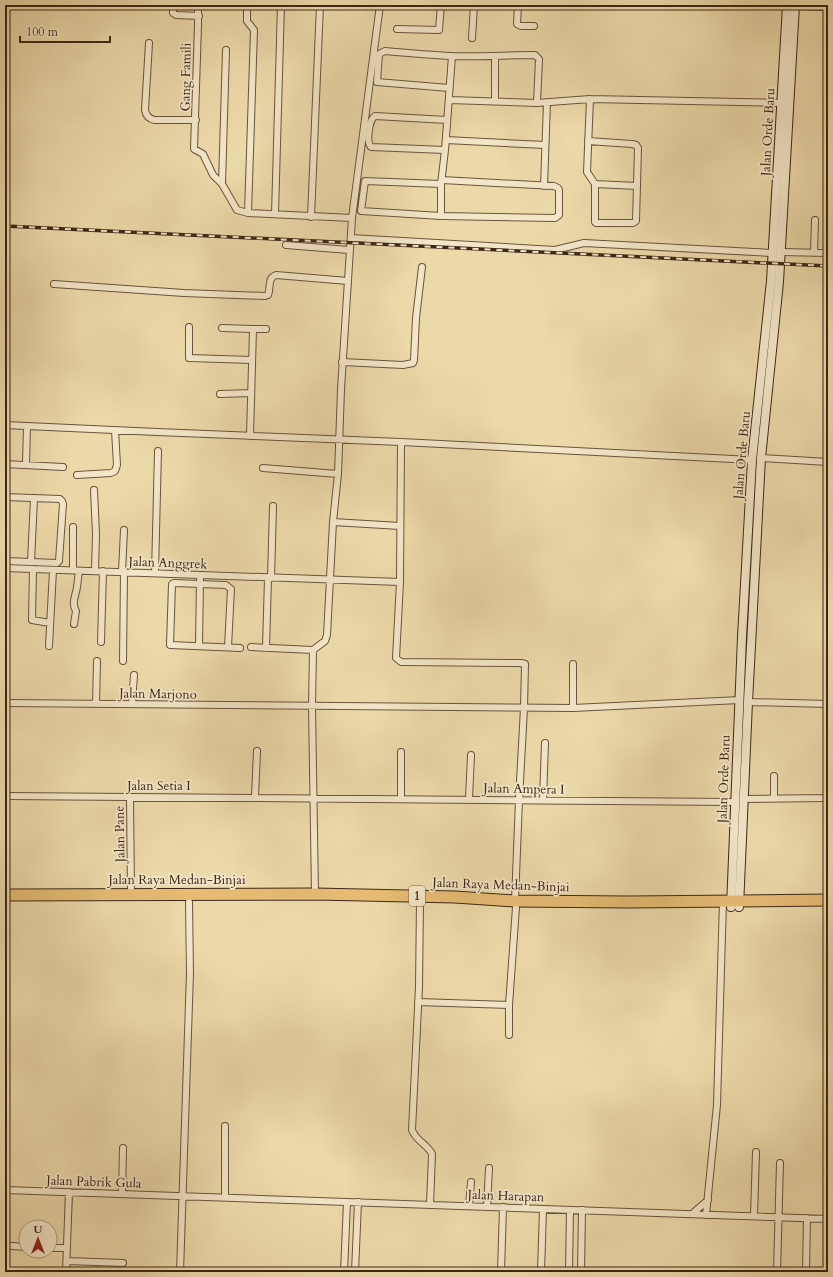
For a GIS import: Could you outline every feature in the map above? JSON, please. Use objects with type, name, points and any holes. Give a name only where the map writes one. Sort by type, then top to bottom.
[{"type":"highway","name":"Jalan Raya Medan-Binjai","points":[[5,895],[131,894],[230,898],[516,904],[731,904],[828,906]]},
{"type":"highway","name":"Jalan Raya Medan-Binjai","points":[[5,902],[189,902],[230,898],[315,894],[455,896],[516,904]]},
{"type":"highway","name":"Jalan Raya Medan-Binjai","points":[[731,904],[828,900]]},
{"type":"main road","name":"Jalan Orde Baru","points":[[731,904],[736,802],[744,701],[751,638],[752,460],[764,395],[781,252],[788,5]]},
{"type":"main road","name":"Jalan Orde Baru","points":[[731,904],[744,799],[744,701],[742,637],[761,458],[772,253],[785,103]]},
{"type":"main road","points":[[742,637],[751,638]]},
{"type":"street","points":[[173,5],[173,13],[176,15],[199,16]]},
{"type":"street","name":"Gang Famili","points":[[198,5],[199,16],[194,149],[203,154],[213,175],[222,184]]},
{"type":"street","points":[[247,5],[247,21],[254,30],[248,213]]},
{"type":"street","points":[[275,214],[281,5]]},
{"type":"street","points":[[311,217],[320,5]]},
{"type":"street","points":[[251,647],[313,650],[325,641],[327,635],[333,522],[338,474],[342,362],[349,250],[380,5]]},
{"type":"street","points":[[397,29],[439,30],[441,5]]},
{"type":"street","points":[[472,38],[474,5]]},
{"type":"street","points":[[518,5],[517,24],[521,26],[534,26]]},
{"type":"street","points":[[788,5],[828,7]]},
{"type":"street","points":[[149,43],[146,114],[151,119],[156,120],[196,120]]},
{"type":"street","points":[[226,50],[222,184],[237,210],[248,213],[352,218]]},
{"type":"street","points":[[449,88],[377,82],[376,79],[379,54],[381,52],[495,57],[501,55],[535,55],[539,59],[537,103]]},
{"type":"street","points":[[441,216],[442,182],[452,56]]},
{"type":"street","points":[[495,57],[495,102]]},
{"type":"street","points":[[449,100],[537,103],[590,99],[785,103]]},
{"type":"street","points":[[588,141],[632,144],[636,145],[638,148],[636,222],[596,224],[594,219],[595,184],[587,172],[588,141],[590,99]]},
{"type":"street","points":[[544,186],[547,102]]},
{"type":"street","points":[[445,150],[371,147],[368,143],[370,120],[375,116],[447,120]]},
{"type":"street","points":[[446,140],[545,145]]},
{"type":"street","points":[[367,181],[544,186],[554,186],[558,188],[558,215],[555,218],[441,216],[362,212],[361,209],[364,183],[367,181]]},
{"type":"street","points":[[595,184],[637,186]]},
{"type":"street","points":[[814,253],[815,220]]},
{"type":"street","points":[[351,238],[555,250],[584,243],[772,253]]},
{"type":"street","points":[[286,245],[349,250]]},
{"type":"street","points":[[781,252],[828,253]]},
{"type":"street","points":[[342,362],[403,365],[412,363],[414,360],[416,318],[422,268]]},
{"type":"street","points":[[54,284],[184,293],[265,296],[269,293],[270,279],[273,275],[348,281]]},
{"type":"street","points":[[189,328],[189,358],[252,360]]},
{"type":"street","points":[[222,328],[266,329]]},
{"type":"street","points":[[250,436],[253,329]]},
{"type":"street","points":[[220,394],[250,394]]},
{"type":"street","points":[[5,425],[400,442],[752,460]]},
{"type":"street","points":[[26,466],[27,426]]},
{"type":"street","points":[[77,474],[111,473],[115,471],[117,465],[116,430]]},
{"type":"street","points":[[400,442],[400,582],[396,658],[401,662],[525,664],[516,904],[509,1005],[509,1035]]},
{"type":"street","points":[[155,574],[158,451]]},
{"type":"street","points":[[761,458],[828,462]]},
{"type":"street","points":[[5,464],[63,467]]},
{"type":"street","points":[[263,468],[338,474]]},
{"type":"street","points":[[94,490],[96,534],[95,571]]},
{"type":"street","points":[[5,497],[60,499],[63,504],[59,561],[57,563],[5,561]]},
{"type":"street","points":[[31,562],[34,498]]},
{"type":"street","points":[[266,648],[273,506]]},
{"type":"street","points":[[333,522],[400,526]]},
{"type":"street","points":[[73,527],[77,588],[74,594],[74,607],[76,611],[74,624]]},
{"type":"street","points":[[123,661],[124,530]]},
{"type":"street","name":"Jalan Anggrek","points":[[5,568],[400,582]]},
{"type":"street","points":[[33,569],[32,620],[50,623]]},
{"type":"street","points":[[49,646],[53,570]]},
{"type":"street","points":[[101,642],[103,572]]},
{"type":"street","points":[[198,646],[200,575]]},
{"type":"street","points":[[228,647],[231,589],[226,585],[172,584],[170,645],[240,648]]},
{"type":"street","points":[[313,650],[312,798],[315,894]]},
{"type":"street","points":[[96,704],[97,661]]},
{"type":"street","points":[[572,664],[573,708]]},
{"type":"street","points":[[132,704],[134,675]]},
{"type":"street","name":"Jalan Marjono","points":[[5,703],[524,708],[573,708],[744,701],[828,704]]},
{"type":"street","points":[[543,800],[545,743]]},
{"type":"street","points":[[744,799],[828,798],[828,745]]},
{"type":"street","points":[[255,797],[256,751]]},
{"type":"street","points":[[401,752],[401,798]]},
{"type":"street","points":[[469,799],[471,755]]},
{"type":"street","points":[[774,776],[774,799]]},
{"type":"street","name":"Jalan Setia I","points":[[5,796],[312,798]]},
{"type":"street","name":"Jalan Pane","points":[[130,797],[131,894]]},
{"type":"street","name":"Jalan Ampera I","points":[[312,798],[736,802]]},
{"type":"street","points":[[420,901],[418,1002],[412,1130],[414,1135],[430,1149],[432,1154],[430,1205]]},
{"type":"street","points":[[180,1272],[190,973],[189,902]]},
{"type":"street","points":[[706,1214],[717,1105],[731,904]]},
{"type":"street","points":[[418,1002],[509,1005]]},
{"type":"street","points":[[225,1126],[225,1198]]},
{"type":"street","points":[[122,1194],[123,1148]]},
{"type":"street","points":[[754,1216],[756,1152]]},
{"type":"street","points":[[777,1272],[780,1163]]},
{"type":"street","points":[[487,1207],[489,1168]]},
{"type":"street","points":[[469,1206],[471,1182]]},
{"type":"street","name":"Jalan Pabrik Gula","points":[[5,1190],[182,1196]]},
{"type":"street","points":[[66,1272],[69,1192]]},
{"type":"street","name":"Jalan Harapan","points":[[182,1196],[828,1219]]},
{"type":"street","points":[[692,1214],[708,1200]]},
{"type":"street","points":[[344,1272],[346,1202]]},
{"type":"street","points":[[355,1272],[358,1202]]},
{"type":"street","points":[[501,1272],[503,1207]]},
{"type":"street","points":[[541,1272],[543,1209]]},
{"type":"street","points":[[569,1272],[570,1210]]},
{"type":"street","points":[[581,1272],[582,1210]]},
{"type":"street","points":[[806,1272],[807,1218]]},
{"type":"street","points":[[12,1246],[18,1246]]},
{"type":"street","points":[[58,1248],[67,1248]]},
{"type":"street","points":[[67,1261],[123,1263]]},
{"type":"railway","points":[[5,226],[828,266]]}]
